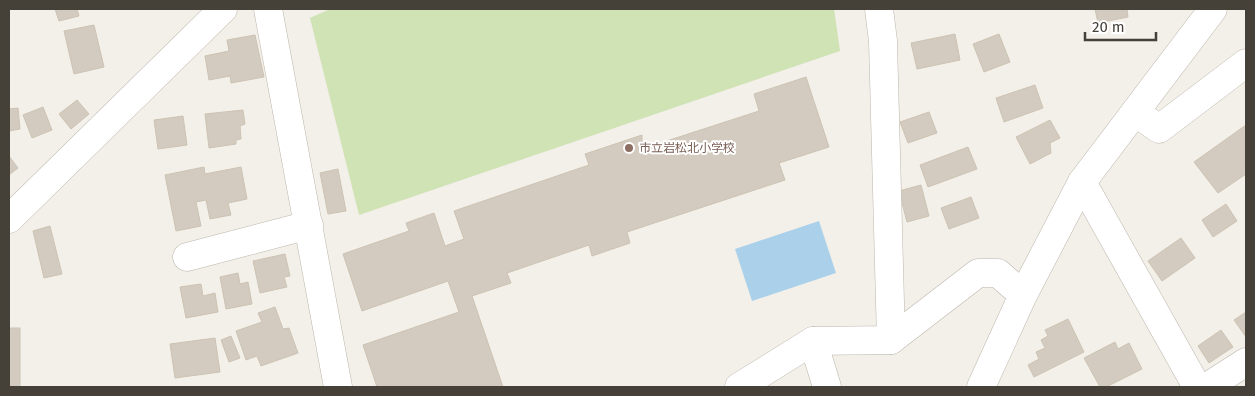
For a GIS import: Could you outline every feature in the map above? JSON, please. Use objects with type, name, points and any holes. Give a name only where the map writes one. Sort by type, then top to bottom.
[{"type":"street","points":[[9,219],[223,9]]},
{"type":"street","points":[[268,9],[338,387]]},
{"type":"street","points":[[879,9],[883,42],[890,340]]},
{"type":"street","points":[[981,387],[1023,294],[1082,182],[1213,9]]},
{"type":"street","points":[[1135,112],[1160,129],[1246,63]]},
{"type":"street","points":[[1082,182],[1197,387]]},
{"type":"street","points":[[187,257],[309,225]]},
{"type":"street","points":[[738,387],[813,341],[890,340],[978,273],[998,272],[1023,294]]},
{"type":"street","points":[[813,341],[827,387]]},
{"type":"street","points":[[1207,387],[1246,362]]},
{"type":"green space","points":[[330,9],[834,9],[840,51],[359,215],[310,18]]},
{"type":"water","points":[[819,221],[836,273],[752,301],[735,249]]},
{"type":"building","points":[[55,9],[77,9],[79,16],[59,21]]},
{"type":"building","points":[[1095,9],[1127,9],[1128,17],[1098,23]]},
{"type":"building","points":[[94,25],[104,67],[74,74],[64,31]]},
{"type":"building","points":[[955,34],[960,60],[917,69],[911,43]]},
{"type":"building","points":[[999,34],[1010,62],[984,72],[973,44]]},
{"type":"building","points":[[255,35],[264,77],[231,83],[230,76],[209,80],[205,56],[229,51],[227,40]]},
{"type":"building","points":[[806,77],[829,147],[779,163],[785,180],[627,232],[630,243],[592,256],[589,245],[507,273],[511,283],[472,296],[503,387],[377,387],[363,345],[459,312],[448,281],[362,311],[343,254],[409,231],[406,223],[434,213],[445,246],[464,239],[454,211],[589,165],[585,154],[642,135],[642,149],[759,111],[754,94]]},
{"type":"building","points":[[1035,85],[1043,108],[1004,122],[996,98]]},
{"type":"building","points":[[77,100],[89,114],[71,129],[59,114]]},
{"type":"building","points":[[43,107],[52,130],[32,138],[23,115]]},
{"type":"building","points":[[18,108],[20,129],[9,131],[9,109]]},
{"type":"building","points":[[243,110],[245,124],[240,126],[241,139],[236,140],[236,144],[209,148],[205,114]]},
{"type":"building","points":[[929,112],[937,133],[908,143],[900,122]]},
{"type":"building","points":[[183,116],[187,145],[158,149],[154,120]]},
{"type":"building","points":[[1050,120],[1060,138],[1050,143],[1051,153],[1030,164],[1016,137]]},
{"type":"building","points":[[1246,125],[1246,174],[1218,193],[1194,162]]},
{"type":"building","points":[[968,147],[977,169],[928,187],[920,165]]},
{"type":"building","points":[[9,156],[18,168],[9,175]]},
{"type":"building","points":[[204,167],[205,174],[241,167],[247,199],[228,203],[231,215],[210,219],[206,200],[196,202],[201,226],[176,231],[165,175]]},
{"type":"building","points":[[338,169],[346,211],[328,214],[320,173]]},
{"type":"building","points":[[921,185],[929,216],[907,222],[899,191]]},
{"type":"building","points":[[971,197],[979,218],[949,229],[941,208]]},
{"type":"building","points":[[1226,204],[1237,221],[1213,237],[1202,220]]},
{"type":"building","points":[[50,226],[62,274],[44,278],[33,231]]},
{"type":"building","points":[[1181,238],[1195,258],[1162,281],[1148,261]]},
{"type":"building","points":[[285,254],[290,276],[284,277],[287,287],[260,293],[253,261]]},
{"type":"building","points":[[238,273],[240,284],[248,282],[252,304],[226,309],[220,277]]},
{"type":"building","points":[[201,284],[203,296],[215,293],[218,312],[186,318],[180,287]]},
{"type":"building","points":[[275,307],[283,329],[289,328],[298,353],[261,366],[257,356],[246,360],[236,331],[262,322],[258,313]]},
{"type":"building","points":[[1246,312],[1246,337],[1234,320]]},
{"type":"building","points":[[1068,319],[1084,352],[1034,377],[1028,365],[1039,359],[1036,352],[1045,348],[1041,340],[1048,336],[1045,330]]},
{"type":"building","points":[[9,328],[20,328],[20,387],[9,387]]},
{"type":"building","points":[[1221,330],[1233,347],[1209,363],[1198,346]]},
{"type":"building","points":[[231,336],[240,358],[229,362],[221,340]]},
{"type":"building","points":[[215,338],[220,372],[175,378],[170,344]]},
{"type":"building","points":[[1115,342],[1118,349],[1129,343],[1142,369],[1106,387],[1100,387],[1084,358]]},
{"type":"place","name":"市立岩松北小学校","points":[[629,148]]}]
